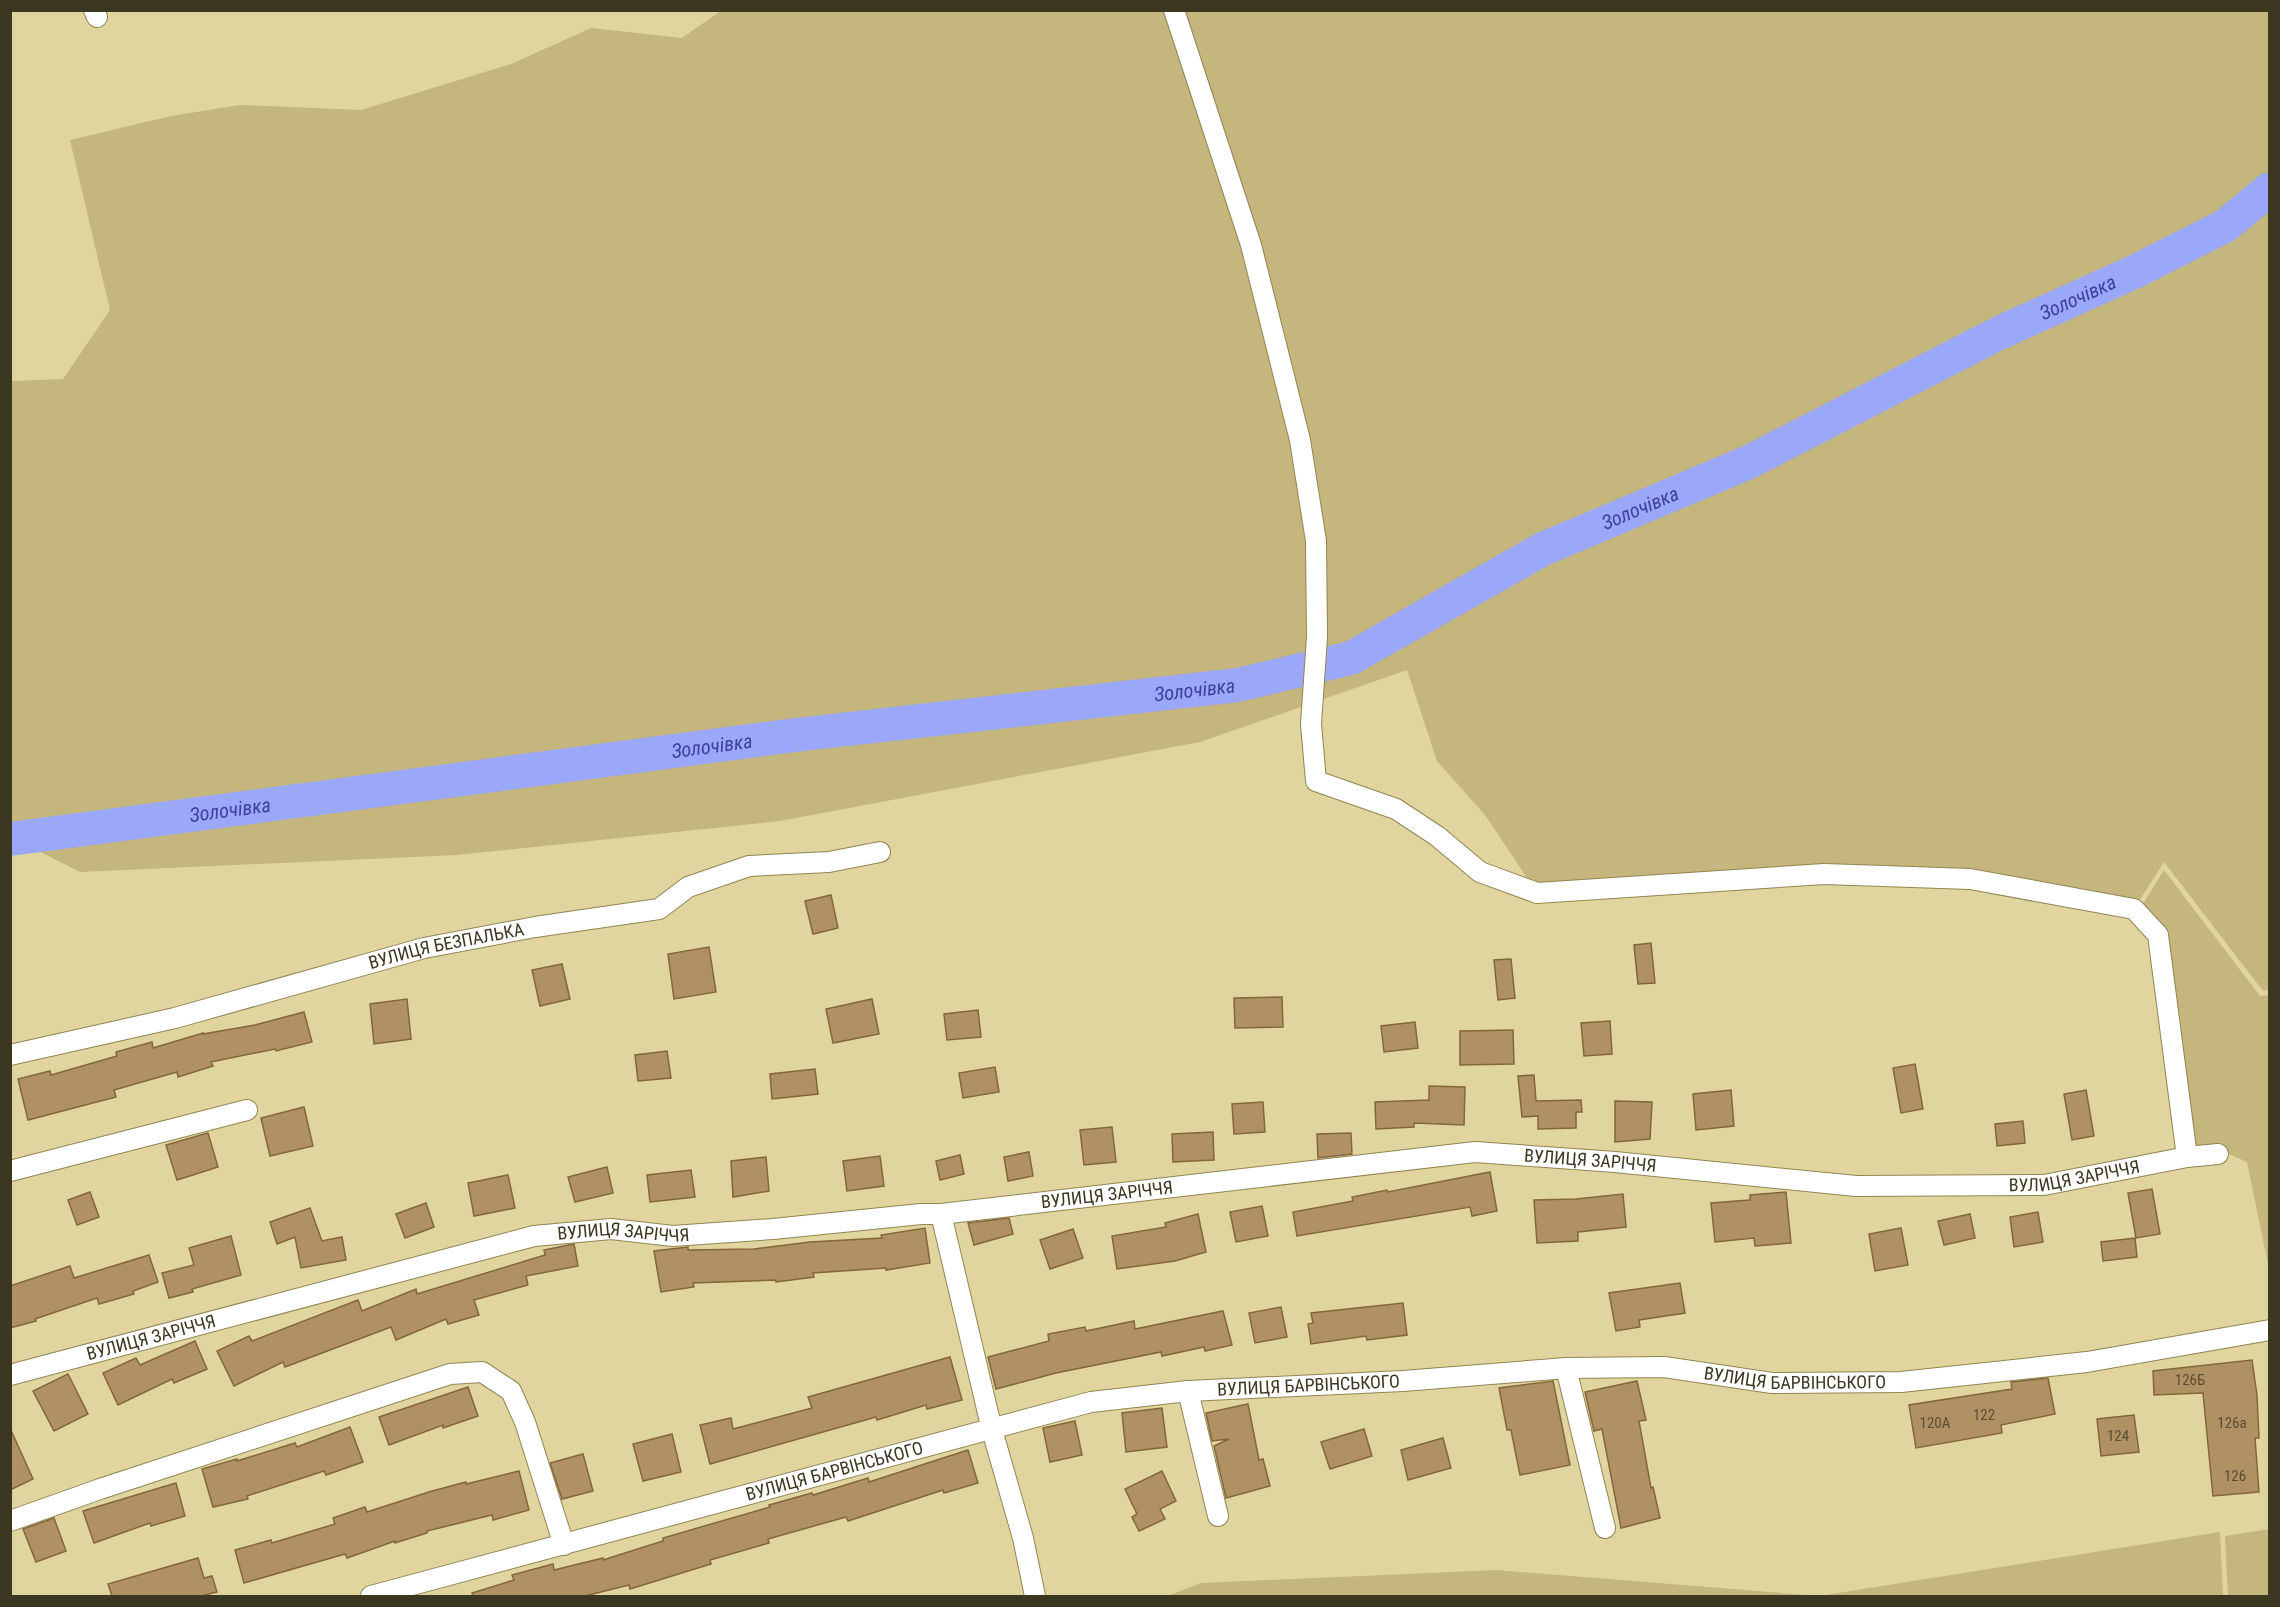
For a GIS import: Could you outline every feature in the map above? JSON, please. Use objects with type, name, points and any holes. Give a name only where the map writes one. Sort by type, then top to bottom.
[{"type":"street","points":[[1174,10],[1251,245],[1300,440],[1316,541],[1317,637],[1311,724],[1316,782],[1396,809],[1437,836],[1480,872],[1537,893],[1824,874],[1970,879],[2134,909],[2158,935],[2187,1157]]},
{"type":"street","name":"ВУЛИЦЯ БЕЗПАЛЬКА","points":[[10,1054],[175,1018],[423,948],[536,927],[659,909],[688,887],[748,866],[829,862],[880,852]]},
{"type":"street","points":[[10,1171],[247,1110]]},
{"type":"street","name":"ВУЛИЦЯ ЗАРІЧЧЯ","points":[[10,1376],[534,1236],[611,1229],[673,1236],[941,1214],[1475,1152],[1615,1162],[1856,1186],[2044,1185],[2187,1157],[2218,1154]]},
{"type":"street","points":[[941,1214],[992,1430],[1023,1538],[1035,1596]]},
{"type":"street","name":"ВУЛИЦЯ БАРВІНСЬКОГО","points":[[371,1596],[1091,1402],[1188,1391],[1403,1381],[1566,1368],[1664,1367],[1772,1383],[1901,1382],[2087,1362],[2270,1330]]},
{"type":"street","points":[[1566,1368],[1605,1528]]},
{"type":"street","points":[[10,1521],[100,1489],[450,1374],[482,1372],[511,1391],[525,1422],[564,1545]]},
{"type":"street","points":[[1188,1391],[1218,1516]]},
{"type":"shaded area","points":[[722,10],[2269,11],[2269,990],[2263,991],[2164,862],[2134,909],[1970,879],[1537,893],[1485,815],[1437,761],[1407,670],[1200,742],[780,821],[457,855],[80,872],[11,837],[10,381],[63,379],[110,310],[70,140],[171,116],[240,105],[361,110],[511,64],[591,28],[682,38]]},
{"type":"shaded area","points":[[2164,870],[2260,996],[2269,995],[2269,1269],[2247,1162],[2218,1149],[2191,1152],[2163,933],[2140,909]]},
{"type":"shaded area","points":[[2269,1529],[2269,1596],[2228,1596],[2225,1536]]},
{"type":"shaded area","points":[[2220,1532],[2223,1596],[1819,1596]]},
{"type":"shaded area","points":[[1496,1570],[1819,1596],[1168,1596],[1201,1583]]},
{"type":"building","points":[[831,895],[838,928],[813,934],[805,901]]},
{"type":"building","points":[[1651,943],[1655,983],[1638,984],[1634,945]]},
{"type":"building","points":[[709,947],[716,992],[674,999],[668,954]]},
{"type":"building","points":[[1511,959],[1515,998],[1498,1000],[1494,960]]},
{"type":"building","points":[[562,964],[570,999],[540,1006],[532,970]]},
{"type":"building","points":[[1282,997],[1283,1027],[1235,1028],[1234,998]]},
{"type":"building","points":[[407,999],[411,1039],[374,1044],[370,1004]]},
{"type":"building","points":[[872,999],[879,1034],[833,1043],[826,1009]]},
{"type":"building","points":[[978,1010],[981,1037],[947,1040],[944,1014]]},
{"type":"building","points":[[304,1012],[312,1042],[276,1051],[275,1049],[211,1062],[213,1066],[178,1077],[177,1072],[114,1090],[116,1097],[28,1120],[18,1079],[50,1071],[51,1075],[117,1056],[116,1052],[152,1042],[153,1048],[203,1033],[255,1025]]},
{"type":"building","points":[[1610,1021],[1612,1054],[1584,1056],[1581,1023]]},
{"type":"building","points":[[1415,1022],[1418,1048],[1384,1052],[1381,1026]]},
{"type":"building","points":[[1513,1030],[1514,1064],[1460,1065],[1460,1031]]},
{"type":"building","points":[[667,1051],[671,1078],[638,1081],[635,1055]]},
{"type":"building","points":[[1915,1064],[1923,1109],[1901,1113],[1893,1068]]},
{"type":"building","points":[[995,1067],[999,1092],[963,1098],[959,1073]]},
{"type":"building","points":[[815,1069],[818,1094],[772,1099],[770,1074]]},
{"type":"building","points":[[1534,1075],[1536,1101],[1581,1100],[1582,1112],[1576,1112],[1576,1128],[1538,1129],[1538,1116],[1522,1117],[1518,1076]]},
{"type":"building","points":[[1429,1086],[1465,1087],[1464,1125],[1414,1123],[1414,1127],[1376,1129],[1375,1102],[1429,1100]]},
{"type":"building","points":[[1731,1090],[1734,1126],[1696,1130],[1693,1094]]},
{"type":"building","points":[[2086,1090],[2094,1136],[2072,1140],[2064,1094]]},
{"type":"building","points":[[1615,1101],[1652,1102],[1650,1139],[1615,1142]]},
{"type":"building","points":[[1263,1102],[1265,1132],[1234,1134],[1232,1104]]},
{"type":"building","points":[[304,1107],[313,1146],[270,1156],[261,1118]]},
{"type":"building","points":[[2023,1121],[2025,1143],[1997,1146],[1995,1124]]},
{"type":"building","points":[[1112,1127],[1116,1162],[1084,1165],[1080,1130]]},
{"type":"building","points":[[1213,1132],[1214,1160],[1173,1162],[1172,1134]]},
{"type":"building","points":[[208,1133],[218,1167],[177,1180],[166,1145]]},
{"type":"building","points":[[1351,1133],[1352,1154],[1318,1158],[1317,1134]]},
{"type":"building","points":[[1029,1152],[1033,1176],[1008,1181],[1004,1157]]},
{"type":"building","points":[[960,1155],[964,1174],[940,1180],[936,1161]]},
{"type":"building","points":[[880,1156],[884,1186],[847,1191],[843,1161]]},
{"type":"building","points":[[766,1157],[769,1191],[733,1197],[731,1161]]},
{"type":"building","points":[[607,1167],[613,1193],[575,1202],[568,1177]]},
{"type":"building","points":[[691,1170],[695,1197],[650,1202],[647,1175]]},
{"type":"building","points":[[1490,1172],[1497,1211],[1472,1216],[1470,1207],[1297,1236],[1293,1212],[1353,1201],[1352,1197]]},
{"type":"building","points":[[508,1175],[515,1208],[474,1216],[468,1183]]},
{"type":"building","points":[[2152,1189],[2160,1234],[2136,1238],[2128,1193]]},
{"type":"building","points":[[90,1192],[99,1217],[77,1225],[68,1200]]},
{"type":"building","points":[[1786,1192],[1791,1243],[1755,1246],[1754,1238],[1715,1242],[1711,1203],[1750,1200],[1750,1195]]},
{"type":"building","points":[[1623,1194],[1626,1227],[1578,1232],[1578,1241],[1537,1243],[1534,1200],[1576,1199]]},
{"type":"building","points":[[426,1203],[434,1227],[405,1238],[396,1214]]},
{"type":"building","points":[[1262,1206],[1268,1236],[1236,1242],[1230,1212]]},
{"type":"building","points":[[310,1208],[322,1241],[342,1237],[346,1260],[301,1268],[295,1237],[277,1244],[270,1222]]},
{"type":"building","points":[[2038,1212],[2043,1242],[2014,1247],[2010,1217]]},
{"type":"building","points":[[1198,1214],[1206,1252],[1175,1261],[1117,1269],[1112,1236],[1166,1227],[1165,1223]]},
{"type":"building","points":[[1970,1214],[1975,1238],[1944,1245],[1938,1221]]},
{"type":"building","points":[[1009,1218],[1013,1234],[974,1245],[968,1223]]},
{"type":"building","points":[[925,1228],[930,1263],[886,1270],[886,1268],[813,1273],[814,1277],[776,1282],[776,1280],[693,1283],[694,1287],[661,1292],[654,1251],[688,1247],[688,1250],[754,1249],[810,1242],[882,1238],[881,1235]]},
{"type":"building","points":[[1901,1228],[1908,1265],[1875,1271],[1869,1234]]},
{"type":"building","points":[[1073,1229],[1083,1258],[1050,1269],[1040,1240]]},
{"type":"building","points":[[231,1236],[241,1275],[169,1298],[162,1273],[194,1265],[189,1248]]},
{"type":"building","points":[[2135,1238],[2137,1257],[2103,1261],[2101,1242]]},
{"type":"building","points":[[574,1244],[578,1266],[526,1276],[528,1285],[474,1300],[479,1315],[448,1324],[446,1319],[396,1340],[391,1327],[285,1367],[283,1362],[234,1386],[217,1351],[249,1336],[252,1341],[358,1300],[362,1311],[416,1289],[417,1294],[545,1255],[544,1250]]},
{"type":"building","points":[[149,1255],[158,1282],[133,1291],[134,1294],[99,1304],[97,1298],[35,1319],[36,1321],[10,1328],[10,1286],[70,1266],[74,1278]]},
{"type":"building","points":[[1680,1283],[1685,1313],[1639,1320],[1640,1327],[1616,1331],[1609,1293]]},
{"type":"building","points":[[1403,1303],[1407,1335],[1367,1340],[1366,1336],[1311,1344],[1308,1324],[1313,1323],[1311,1313]]},
{"type":"building","points":[[1281,1307],[1287,1337],[1255,1343],[1249,1313]]},
{"type":"building","points":[[1223,1311],[1232,1345],[1205,1351],[1204,1347],[1162,1356],[1161,1352],[1056,1373],[996,1389],[988,1357],[1049,1341],[1048,1334],[1085,1327],[1086,1331],[1134,1321],[1135,1329]]},
{"type":"building","points":[[195,1341],[207,1369],[174,1383],[172,1379],[118,1405],[103,1373],[136,1358],[140,1365]]},
{"type":"building","points":[[950,1357],[962,1400],[927,1409],[926,1405],[877,1420],[876,1417],[710,1464],[700,1425],[731,1418],[733,1429],[812,1408],[808,1397]]},
{"type":"building","points":[[2252,1360],[2257,1395],[2259,1438],[2255,1438],[2259,1492],[2213,1496],[2203,1393],[2154,1395],[2153,1371]]},
{"type":"building","points":[[68,1374],[88,1414],[54,1431],[33,1391]]},
{"type":"building","points":[[2048,1378],[2055,1414],[2001,1425],[2002,1433],[1916,1448],[1909,1405],[2012,1389],[2011,1382]]},
{"type":"building","points":[[1553,1381],[1570,1465],[1520,1475],[1511,1430],[1507,1430],[1499,1388]]},
{"type":"building","points":[[1637,1381],[1646,1420],[1639,1421],[1651,1488],[1653,1487],[1660,1518],[1621,1528],[1602,1429],[1594,1431],[1585,1392]]},
{"type":"building","points":[[468,1387],[478,1416],[443,1428],[443,1425],[389,1445],[379,1417]]},
{"type":"building","points":[[1248,1404],[1259,1460],[1263,1459],[1270,1486],[1226,1498],[1214,1446],[1229,1439],[1212,1441],[1206,1413]]},
{"type":"building","points":[[1162,1408],[1167,1447],[1126,1452],[1122,1413]]},
{"type":"building","points":[[2134,1415],[2139,1452],[2101,1456],[2097,1419]]},
{"type":"building","points":[[1075,1421],[1082,1455],[1050,1462],[1043,1428]]},
{"type":"building","points":[[350,1427],[363,1462],[326,1475],[324,1471],[247,1496],[248,1499],[213,1507],[202,1469],[295,1443],[297,1447]]},
{"type":"building","points":[[10,1428],[33,1479],[10,1490]]},
{"type":"building","points":[[1364,1429],[1372,1456],[1330,1469],[1321,1442]]},
{"type":"building","points":[[672,1434],[681,1472],[643,1481],[633,1444]]},
{"type":"building","points":[[1443,1438],[1451,1468],[1408,1480],[1401,1450]]},
{"type":"building","points":[[968,1450],[978,1483],[944,1493],[943,1490],[848,1521],[846,1517],[768,1539],[769,1543],[710,1560],[711,1564],[630,1589],[629,1585],[585,1596],[473,1596],[472,1593],[514,1580],[512,1575],[553,1564],[554,1570],[603,1558],[603,1560],[663,1541],[663,1538],[770,1507],[769,1505],[812,1493],[813,1495],[868,1478],[869,1482]]},
{"type":"building","points":[[583,1454],[593,1491],[562,1499],[550,1463]]},
{"type":"building","points":[[519,1471],[529,1510],[493,1520],[492,1515],[427,1531],[427,1533],[395,1543],[395,1541],[347,1558],[345,1554],[244,1583],[235,1550],[271,1540],[272,1543],[335,1524],[333,1518],[365,1507],[367,1512],[432,1491]]},
{"type":"building","points":[[1162,1471],[1176,1501],[1160,1509],[1165,1519],[1139,1531],[1132,1517],[1137,1514],[1125,1489]]},
{"type":"building","points":[[176,1483],[185,1516],[151,1526],[150,1523],[94,1543],[83,1511]]},
{"type":"building","points":[[54,1518],[66,1551],[36,1562],[23,1529]]},
{"type":"building","points":[[198,1558],[204,1578],[212,1576],[217,1592],[201,1596],[112,1596],[108,1584]]},
{"type":"waterway","name":"Золочівка","points":[[10,839],[795,735],[1238,685],[1351,658],[1543,549],[1749,462],[1997,334],[2134,272],[2225,226],[2270,189]]}]
